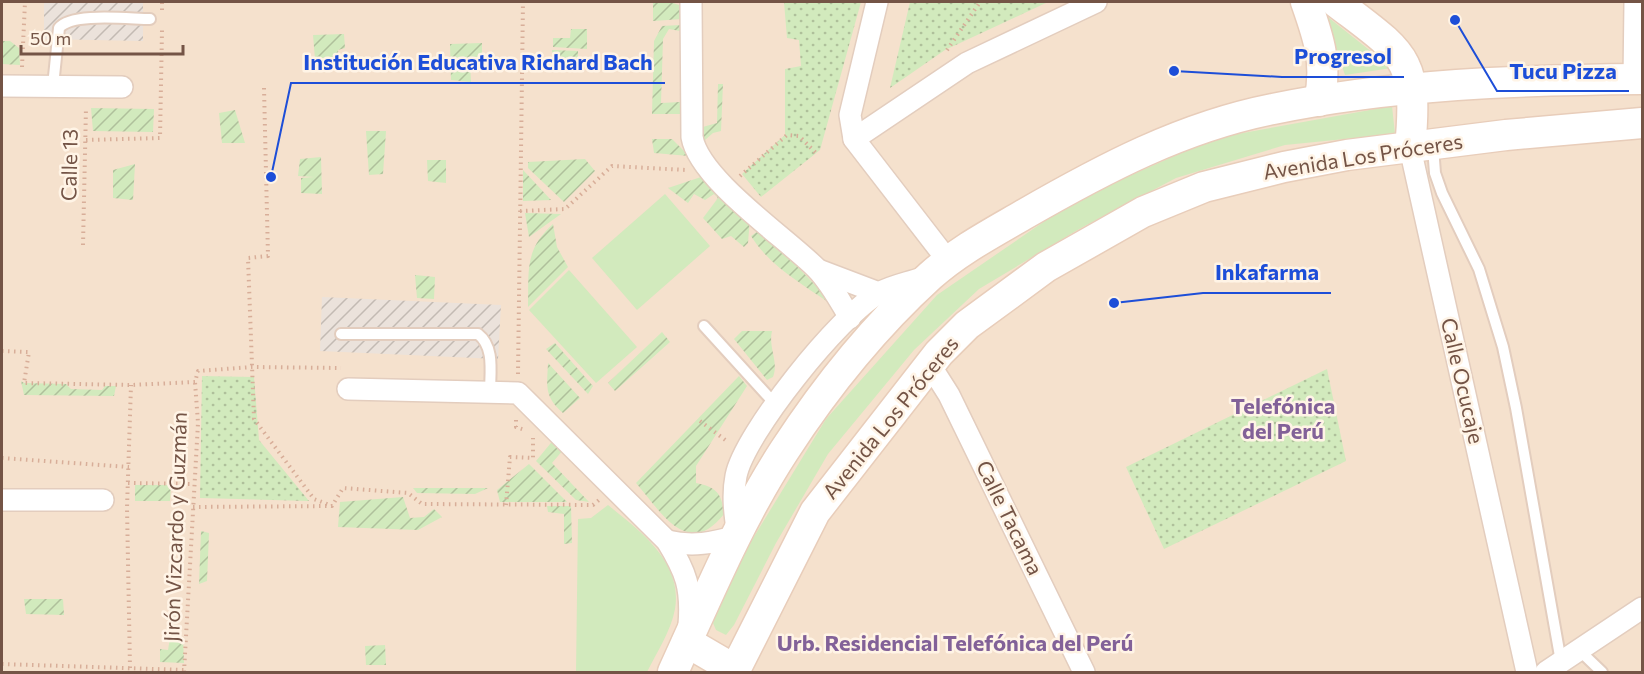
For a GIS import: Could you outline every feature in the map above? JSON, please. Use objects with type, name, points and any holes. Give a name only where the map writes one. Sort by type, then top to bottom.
[{"type":"main road","points":[[1306,2],[1323,54],[1323,84],[1319,101]]},
{"type":"main road","name":"Calle Ocucaje","points":[[1336,2],[1393,45],[1409,71],[1413,116],[1421,146]]},
{"type":"main road","points":[[673,672],[768,479],[809,414],[850,362],[940,268],[980,240],[1079,182],[1185,133],[1270,110],[1412,88],[1638,79]]},
{"type":"main road","name":"Avenida Los Próceres","points":[[735,671],[815,512],[930,365],[967,325],[1002,297],[1046,267],[1143,212],[1204,187],[1273,170],[1347,155],[1506,135],[1642,123]]},
{"type":"main road","points":[[687,642],[735,671]]},
{"type":"street","points":[[692,2],[692,137],[697,154],[746,207],[818,269],[850,318]]},
{"type":"street","points":[[667,541],[689,546],[708,544],[738,536],[734,510],[736,476],[744,452],[776,405],[811,360],[850,318],[879,293],[940,268],[854,139],[850,115],[877,2]]},
{"type":"street","points":[[854,139],[967,63],[1096,2]]},
{"type":"street","points":[[1635,2],[1638,79]]},
{"type":"street","points":[[11,86],[122,87]]},
{"type":"street","name":"Calle Ocucaje","points":[[1421,146],[1527,672]]},
{"type":"street","points":[[818,269],[879,293]]},
{"type":"street","name":"Calle Tacama","points":[[930,365],[949,396],[1084,672]]},
{"type":"street","points":[[348,389],[490,392],[517,402],[667,541],[684,569],[689,586],[687,642]]},
{"type":"street","points":[[2,500],[103,501]]},
{"type":"street","points":[[1553,667],[1642,608]]},
{"type":"lane","points":[[53,86],[59,28],[64,22],[80,18],[150,19]]},
{"type":"lane","points":[[1421,146],[1479,269],[1503,347],[1516,408],[1553,667]]},
{"type":"lane","points":[[704,326],[776,405]]},
{"type":"lane","points":[[341,334],[478,334],[489,347],[490,392]]},
{"type":"lane","points":[[1579,650],[1602,672]]},
{"type":"path","points":[[11,86],[25,2]]},
{"type":"path","points":[[162,2],[162,13]]},
{"type":"path","points":[[506,505],[510,457],[533,458],[532,432],[516,427],[523,2]]},
{"type":"path","points":[[86,140],[160,138],[162,24]]},
{"type":"path","name":"Calle 13","points":[[83,244],[87,86]]},
{"type":"path","points":[[264,87],[268,255],[248,258],[254,419],[314,499],[332,506]]},
{"type":"path","points":[[520,211],[565,209],[612,166],[686,170],[704,164],[714,154],[738,177],[787,135],[799,136],[816,153]]},
{"type":"path","points":[[2,351],[29,352],[24,382],[131,385],[195,382],[198,371],[252,367],[347,369],[348,389]]},
{"type":"path","name":"Jirón Vizcardo y Guzmán","points":[[184,671],[198,423],[195,382]]},
{"type":"path","points":[[130,668],[128,483],[131,385]]},
{"type":"path","points":[[700,421],[721,438]]},
{"type":"path","points":[[2,458],[129,467]]},
{"type":"path","points":[[128,483],[193,484]]},
{"type":"path","points":[[332,506],[343,488],[408,493],[422,504],[506,505],[593,505],[613,489]]},
{"type":"path","points":[[193,507],[332,506]]},
{"type":"path","points":[[2,664],[184,671]]},
{"type":"shaded area","points":[[2,2],[1642,2],[1642,672],[2,672]]},
{"type":"shaded area","points":[[44,2],[143,2],[143,41],[44,39]]},
{"type":"shaded area","points":[[322,297],[501,305],[498,359],[320,351]]},
{"type":"green space","points":[[653,2],[670,2],[679,5],[682,19],[653,21]]},
{"type":"green space","points":[[784,2],[861,2],[820,150],[761,197],[742,174],[785,135],[785,69],[801,66],[799,40],[787,38]]},
{"type":"green space","points":[[910,2],[1048,2],[945,50],[890,88]]},
{"type":"green space","points":[[1324,14],[1392,68],[1345,75]]},
{"type":"green space","points":[[680,25],[680,31],[669,29],[663,39],[661,103],[680,102],[680,114],[652,114],[654,41],[662,26]]},
{"type":"green space","points":[[571,29],[587,29],[587,49],[553,47],[553,38],[570,38]]},
{"type":"green space","points":[[344,34],[345,48],[338,50],[339,59],[315,59],[313,35]]},
{"type":"green space","points":[[2,41],[10,41],[19,48],[20,65],[2,64]]},
{"type":"green space","points":[[482,43],[482,59],[462,61],[470,61],[471,82],[451,80],[450,44]]},
{"type":"green space","points":[[552,50],[578,51],[578,69],[553,68]]},
{"type":"green space","points":[[718,84],[723,84],[721,131],[713,133],[705,140],[699,137],[699,128],[717,123]]},
{"type":"green space","points":[[1392,106],[1395,134],[1285,145],[1176,178],[1081,228],[979,289],[914,350],[828,454],[776,543],[734,625],[726,635],[716,630],[713,623],[736,566],[826,419],[937,295],[1077,199],[1215,138]]},
{"type":"green space","points":[[91,108],[154,109],[153,132],[93,131]]},
{"type":"green space","points":[[235,110],[245,143],[222,143],[219,113]]},
{"type":"green space","points":[[366,131],[386,131],[383,174],[369,175]]},
{"type":"green space","points":[[652,139],[672,139],[689,156],[654,153]]},
{"type":"green space","points":[[321,157],[322,194],[301,193],[301,178],[314,177],[298,176],[300,159]]},
{"type":"green space","points":[[585,159],[595,171],[564,202],[528,168],[528,162]]},
{"type":"green space","points":[[427,160],[446,160],[446,183],[428,181]]},
{"type":"green space","points":[[135,164],[133,200],[113,198],[113,170]]},
{"type":"green space","points":[[523,170],[551,200],[523,201]]},
{"type":"green space","points":[[707,175],[750,218],[748,243],[744,247],[731,236],[722,239],[703,218],[718,198],[714,194],[705,200],[694,194],[688,203],[668,188]]},
{"type":"green space","points":[[665,194],[710,246],[637,310],[592,258]]},
{"type":"green space","points":[[525,213],[561,214],[529,237]]},
{"type":"green space","points":[[553,224],[557,247],[568,267],[528,307],[529,272],[533,252],[537,243]]},
{"type":"green space","points":[[761,229],[818,288],[828,302],[786,273],[767,256],[751,236]]},
{"type":"green space","points":[[569,270],[637,347],[596,383],[529,310]]},
{"type":"green space","points":[[415,275],[435,277],[434,299],[417,298]]},
{"type":"green space","points":[[742,331],[772,331],[771,343],[775,366],[773,377],[767,380],[734,339]]},
{"type":"green space","points":[[662,332],[670,342],[615,391],[608,383]]},
{"type":"green space","points":[[555,343],[593,386],[588,394],[546,349]]},
{"type":"green space","points":[[548,363],[580,398],[563,413],[552,401],[548,391]]},
{"type":"green space","points":[[1327,369],[1346,461],[1164,549],[1126,467]]},
{"type":"green space","points":[[202,376],[254,377],[259,440],[309,501],[200,498]]},
{"type":"green space","points":[[739,376],[747,386],[696,466],[696,483],[717,492],[722,501],[724,514],[711,527],[699,533],[687,532],[665,518],[636,483]]},
{"type":"green space","points":[[21,381],[66,384],[71,389],[102,390],[105,386],[116,386],[114,396],[24,395]]},
{"type":"green space","points":[[555,438],[564,449],[552,463],[589,502],[576,500],[536,461]]},
{"type":"green space","points":[[529,464],[567,502],[500,502],[497,490]]},
{"type":"green space","points":[[135,485],[171,485],[170,501],[135,501]]},
{"type":"green space","points":[[413,488],[488,488],[475,494],[417,493]]},
{"type":"green space","points":[[403,497],[410,518],[424,517],[434,509],[442,517],[418,530],[338,527],[340,502]]},
{"type":"green space","points":[[608,505],[656,549],[666,562],[676,592],[673,617],[647,672],[576,672],[578,519],[591,518]]},
{"type":"green space","points":[[547,506],[571,506],[572,543],[564,544],[564,514],[548,512]]},
{"type":"green space","points":[[201,531],[209,533],[207,581],[199,584]]},
{"type":"green space","points":[[24,599],[63,599],[64,615],[26,614]]},
{"type":"green space","points":[[170,638],[183,638],[184,663],[160,662],[160,649],[168,650]]},
{"type":"green space","points":[[385,645],[386,665],[366,665],[365,646]]},
{"type":"place","name":"Tucu Pizza","points":[[1455,20]]},
{"type":"place","name":"Progresol","points":[[1174,71]]},
{"type":"place","name":"Institución Educativa Richard Bach","points":[[271,177]]},
{"type":"place","name":"Inkafarma","points":[[1114,303]]},
{"type":"district","name":"Telefónica del Perú","points":[[1283,419]]},
{"type":"district","name":"Urb. Residencial Telefónica del Perú","points":[[955,643]]}]
